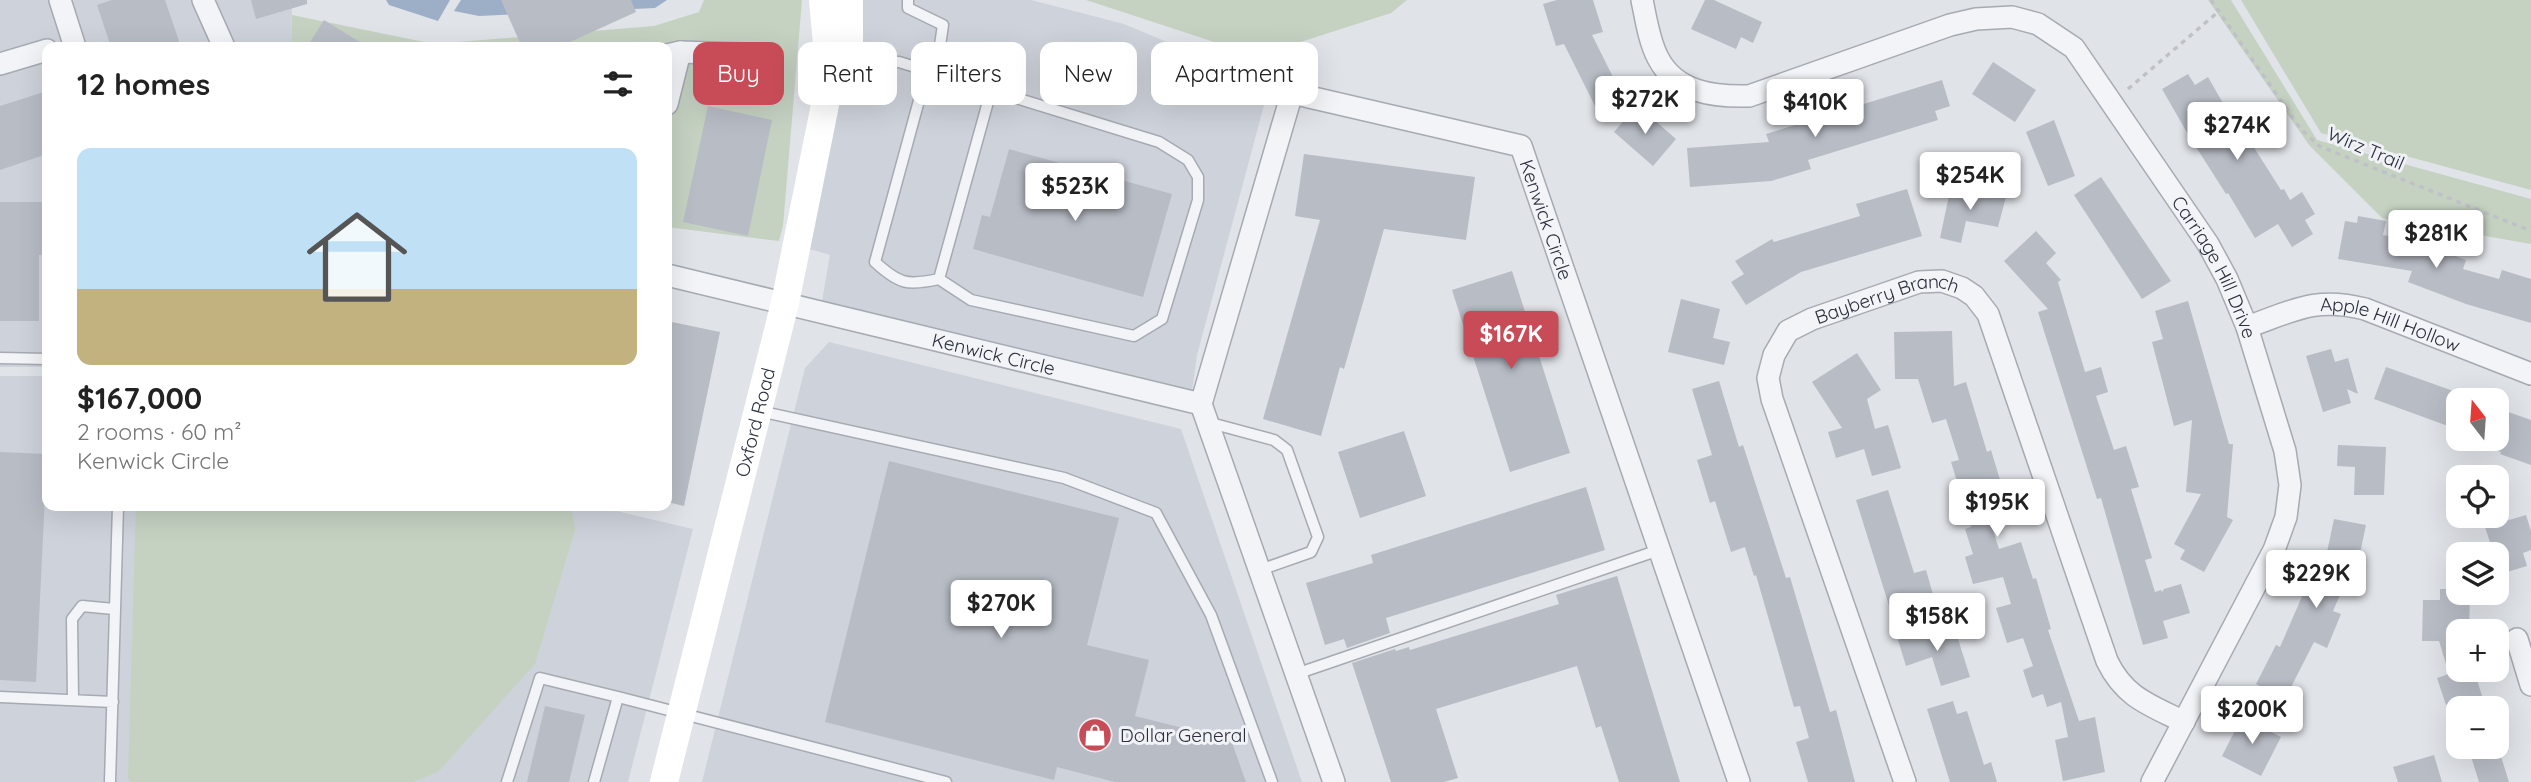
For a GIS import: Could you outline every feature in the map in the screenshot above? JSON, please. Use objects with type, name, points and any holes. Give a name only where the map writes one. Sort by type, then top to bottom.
[{"type":"street","points":[[60,0],[68,42]]},
{"type":"street","points":[[203,0],[222,42]]},
{"type":"street","name":"Oxford Road","points":[[823,0],[827,42]]},
{"type":"street","name":"Oxford Road","points":[[849,0],[849,42]]},
{"type":"street","name":"Carriage Hill Drive","points":[[1642,0],[1658,59],[1670,74],[1694,91],[1721,97],[1749,96],[1951,25],[1976,19],[2012,18],[2038,24],[2074,47],[2208,244],[2227,279],[2247,327],[2285,452],[2290,485],[2286,517],[2274,550],[2152,782]]},
{"type":"street","points":[[0,64],[42,51]]},
{"type":"street","points":[[673,54],[693,54]]},
{"type":"street","name":"Kenwick Circle","points":[[675,277],[785,303],[1204,413],[1292,93],[1521,146],[1739,782]]},
{"type":"street","name":"Oxford Road","points":[[664,782],[785,303],[827,105]]},
{"type":"street","name":"Bayberry Branch","points":[[1905,782],[1772,399],[1768,377],[1774,355],[1788,331],[1812,319],[1919,282],[1942,281],[1962,288],[1975,296],[1988,314],[2107,661],[2116,680],[2138,699],[2185,722]]},
{"type":"street","name":"Apple Hill Hollow","points":[[2247,327],[2316,303],[2340,303],[2365,309],[2531,374]]},
{"type":"street","points":[[1204,413],[1334,782]]},
{"type":"street","points":[[2517,639],[2531,685]]},
{"type":"lane","points":[[908,0],[908,8],[943,24],[940,42]]},
{"type":"lane","points":[[918,105],[875,262],[891,277],[912,283],[939,279],[971,300],[1133,336],[1162,319],[1198,200],[1198,177],[1188,160],[1159,142],[1026,102]]},
{"type":"lane","points":[[939,279],[987,105]]},
{"type":"lane","points":[[0,358],[42,359]]},
{"type":"lane","points":[[758,411],[1064,478],[1156,513],[1211,615],[1272,782]]},
{"type":"lane","points":[[1204,413],[1274,440],[1287,450],[1318,537],[1311,552],[1259,570]]},
{"type":"lane","points":[[110,782],[118,511]]},
{"type":"lane","points":[[1296,674],[1659,550]]},
{"type":"lane","points":[[73,700],[72,619],[82,606],[114,609]]},
{"type":"lane","points":[[507,782],[540,678],[946,782]]},
{"type":"lane","points":[[0,697],[113,702]]},
{"type":"lane","points":[[594,782],[618,697]]},
{"type":"path","name":"Wirz Trail","points":[[2211,0],[2300,128],[2319,146],[2531,231]]},
{"type":"path","points":[[2128,89],[2218,12]]},
{"type":"shaded area","points":[[0,0],[290,0],[291,42],[42,42],[42,367],[0,367]]},
{"type":"shaded area","points":[[859,0],[1031,0],[1124,24],[1167,42],[1151,42],[1151,105],[1264,105],[1197,355],[1192,391],[822,301],[830,255],[806,248],[837,105],[897,105],[897,42],[850,42]]},
{"type":"shaded area","points":[[829,342],[1181,429],[1302,782],[702,782],[805,368]]},
{"type":"shaded area","points":[[0,376],[42,376],[42,511],[616,511],[693,529],[628,782],[0,782]]},
{"type":"green space","points":[[704,0],[802,0],[783,226],[779,241],[672,228],[672,42],[458,42],[654,26],[699,12]]},
{"type":"green space","points":[[1086,0],[1407,0],[1391,13],[1301,42],[1214,42]]},
{"type":"green space","points":[[2208,0],[2231,0],[2317,140],[2531,199],[2531,244],[2382,218],[2309,145]]},
{"type":"green space","points":[[2241,0],[2531,0],[2531,190],[2321,133]]},
{"type":"green space","points":[[292,15],[424,42],[291,42]]},
{"type":"green space","points":[[136,511],[572,511],[575,530],[535,664],[438,772],[413,782],[131,782],[128,778]]},
{"type":"water","points":[[386,0],[450,0],[438,21],[389,5]]},
{"type":"water","points":[[461,0],[667,0],[655,8],[479,16],[454,11]]},
{"type":"building","points":[[112,0],[165,0],[179,42],[109,42],[97,5]]},
{"type":"building","points":[[251,0],[307,0],[307,4],[256,19]]},
{"type":"building","points":[[501,0],[631,0],[636,12],[570,42],[520,42]]},
{"type":"building","points":[[1557,0],[1593,0],[1603,32],[1592,35],[1624,99],[1598,112],[1564,44],[1556,46],[1543,4]]},
{"type":"building","points":[[1705,0],[1714,0],[1762,22],[1753,43],[1741,37],[1736,49],[1691,29]]},
{"type":"building","points":[[324,20],[360,42],[310,42]]},
{"type":"building","points":[[1993,62],[2036,90],[2015,122],[1972,94]]},
{"type":"building","points":[[2188,74],[2195,85],[2208,77],[2236,126],[2239,124],[2290,200],[2302,192],[2315,214],[2305,220],[2313,234],[2292,247],[2278,224],[2255,238],[2162,89]]},
{"type":"building","points":[[1942,80],[1950,106],[1935,111],[1938,120],[1808,160],[1811,169],[1771,181],[1690,187],[1687,148],[1769,142],[1766,134]]},
{"type":"building","points":[[42,93],[42,156],[0,170],[0,106]]},
{"type":"building","points":[[1637,105],[1676,139],[1653,166],[1614,132]]},
{"type":"building","points":[[708,106],[772,120],[748,236],[683,222]]},
{"type":"building","points":[[2054,120],[2075,176],[2048,186],[2026,132]]},
{"type":"building","points":[[1009,149],[1172,194],[1143,297],[973,249],[982,215],[990,217]]},
{"type":"building","points":[[1304,154],[1475,177],[1466,240],[1384,229],[1344,369],[1340,367],[1321,436],[1263,419],[1320,220],[1295,216]]},
{"type":"building","points":[[2101,177],[2171,281],[2142,299],[2074,195]]},
{"type":"building","points":[[1951,186],[2006,197],[1998,227],[1966,221],[1961,243],[1940,238]]},
{"type":"building","points":[[1907,189],[1922,236],[1801,272],[1746,305],[1731,282],[1744,274],[1735,261],[1772,239],[1774,242],[1860,216],[1856,204]]},
{"type":"building","points":[[0,202],[42,202],[39,321],[0,321]]},
{"type":"building","points":[[2358,216],[2386,221],[2383,235],[2412,240],[2466,260],[2463,269],[2499,279],[2502,270],[2531,279],[2531,323],[2466,304],[2408,282],[2412,271],[2338,259],[2345,221],[2357,223]]},
{"type":"building","points":[[2036,231],[2056,253],[2046,263],[2061,280],[2058,282],[2085,372],[2101,367],[2108,392],[2096,396],[2114,450],[2126,446],[2139,487],[2131,489],[2152,558],[2145,560],[2155,592],[2181,584],[2190,613],[2163,621],[2168,638],[2143,645],[2101,498],[2097,499],[2038,312],[2048,309],[2004,261]]},
{"type":"building","points":[[1512,271],[1570,453],[1510,472],[1452,290]]},
{"type":"building","points":[[1681,299],[1720,309],[1713,338],[1730,342],[1724,365],[1668,352]]},
{"type":"building","points":[[2188,301],[2229,444],[2233,444],[2227,517],[2233,520],[2204,572],[2180,559],[2185,550],[2174,544],[2201,494],[2186,492],[2192,420],[2174,426],[2152,342],[2163,339],[2155,311]]},
{"type":"building","points":[[672,322],[720,332],[684,506],[672,503]]},
{"type":"building","points":[[1952,331],[1954,386],[1966,382],[1987,452],[1991,450],[2007,503],[1986,509],[1999,549],[2021,542],[2033,579],[2036,578],[2051,629],[2048,630],[2079,721],[2095,717],[2105,772],[2063,781],[2055,740],[2068,737],[2061,702],[2047,707],[2043,694],[2032,698],[2023,670],[2033,666],[2023,638],[2007,643],[1996,608],[2011,604],[2003,577],[1973,584],[1965,557],[1973,554],[1965,529],[1971,527],[1951,462],[1959,460],[1946,419],[1932,423],[1918,379],[1895,379],[1894,332]]},
{"type":"building","points":[[2331,349],[2335,362],[2348,358],[2358,394],[2347,389],[2351,403],[2323,412],[2306,356]]},
{"type":"building","points":[[1857,353],[1881,390],[1867,399],[1875,429],[1888,425],[1901,468],[1872,476],[1864,449],[1836,458],[1828,432],[1842,428],[1812,382]]},
{"type":"building","points":[[2386,367],[2446,388],[2446,425],[2374,399]]},
{"type":"building","points":[[1719,381],[1739,447],[1743,445],[1786,578],[1790,577],[1830,712],[1836,710],[1855,782],[1808,782],[1796,742],[1809,738],[1800,706],[1794,707],[1756,575],[1754,576],[1745,547],[1731,552],[1715,501],[1710,503],[1697,460],[1712,455],[1692,389]]},
{"type":"building","points":[[2510,413],[2531,420],[2531,465],[2500,454],[2510,452]]},
{"type":"building","points":[[1404,431],[1426,496],[1360,518],[1338,452]]},
{"type":"building","points":[[2338,445],[2386,447],[2384,495],[2354,495],[2355,467],[2337,466]]},
{"type":"building","points":[[0,452],[42,454],[42,511],[44,511],[36,682],[0,680]]},
{"type":"building","points":[[889,461],[1119,518],[1087,645],[1149,660],[1135,716],[1231,740],[1246,782],[1115,782],[1057,767],[1054,780],[825,722]]},
{"type":"building","points":[[1586,487],[1605,550],[1386,618],[1390,633],[1347,648],[1344,639],[1325,645],[1306,583],[1373,563],[1371,555]]},
{"type":"building","points":[[1888,490],[1914,573],[1926,570],[1934,598],[1891,612],[1856,500]]},
{"type":"building","points":[[2526,515],[2531,531],[2531,550],[2523,553],[2527,566],[2509,571],[2509,542],[2490,542],[2485,528],[2509,528],[2509,520]]},
{"type":"building","points":[[2334,519],[2366,525],[2354,582],[2346,581],[2333,611],[2341,614],[2327,648],[2314,642],[2285,699],[2256,684],[2276,645],[2280,647],[2307,585],[2319,590]]},
{"type":"building","points":[[1617,576],[1680,782],[1619,782],[1601,726],[1596,728],[1577,666],[1436,709],[1458,778],[1444,782],[1391,782],[1352,663],[1395,649],[1396,651],[1409,647],[1410,650],[1559,604],[1556,595]]},
{"type":"building","points":[[2440,589],[2446,589],[2446,605],[2470,605],[2469,619],[2446,619],[2446,664],[2439,641],[2422,641],[2423,600],[2440,600]]},
{"type":"building","points":[[1953,623],[1970,677],[1941,686],[1932,657],[1906,666],[1898,640]]},
{"type":"building","points":[[2446,675],[2446,682],[2478,682],[2482,696],[2446,696],[2446,705],[2437,678]]},
{"type":"building","points":[[1953,701],[1957,714],[1967,711],[1984,765],[1991,762],[1997,782],[1950,782],[1927,709]]},
{"type":"building","points":[[545,706],[585,715],[569,782],[527,782]]},
{"type":"building","points":[[2242,717],[2281,737],[2261,776],[2222,756]]},
{"type":"building","points":[[2434,755],[2442,782],[2398,782],[2393,767]]},
{"type":"building","points":[[2472,759],[2502,759],[2509,782],[2479,782]]},
{"type":"place","name":"Dollar General","points":[[1095,735]]}]
